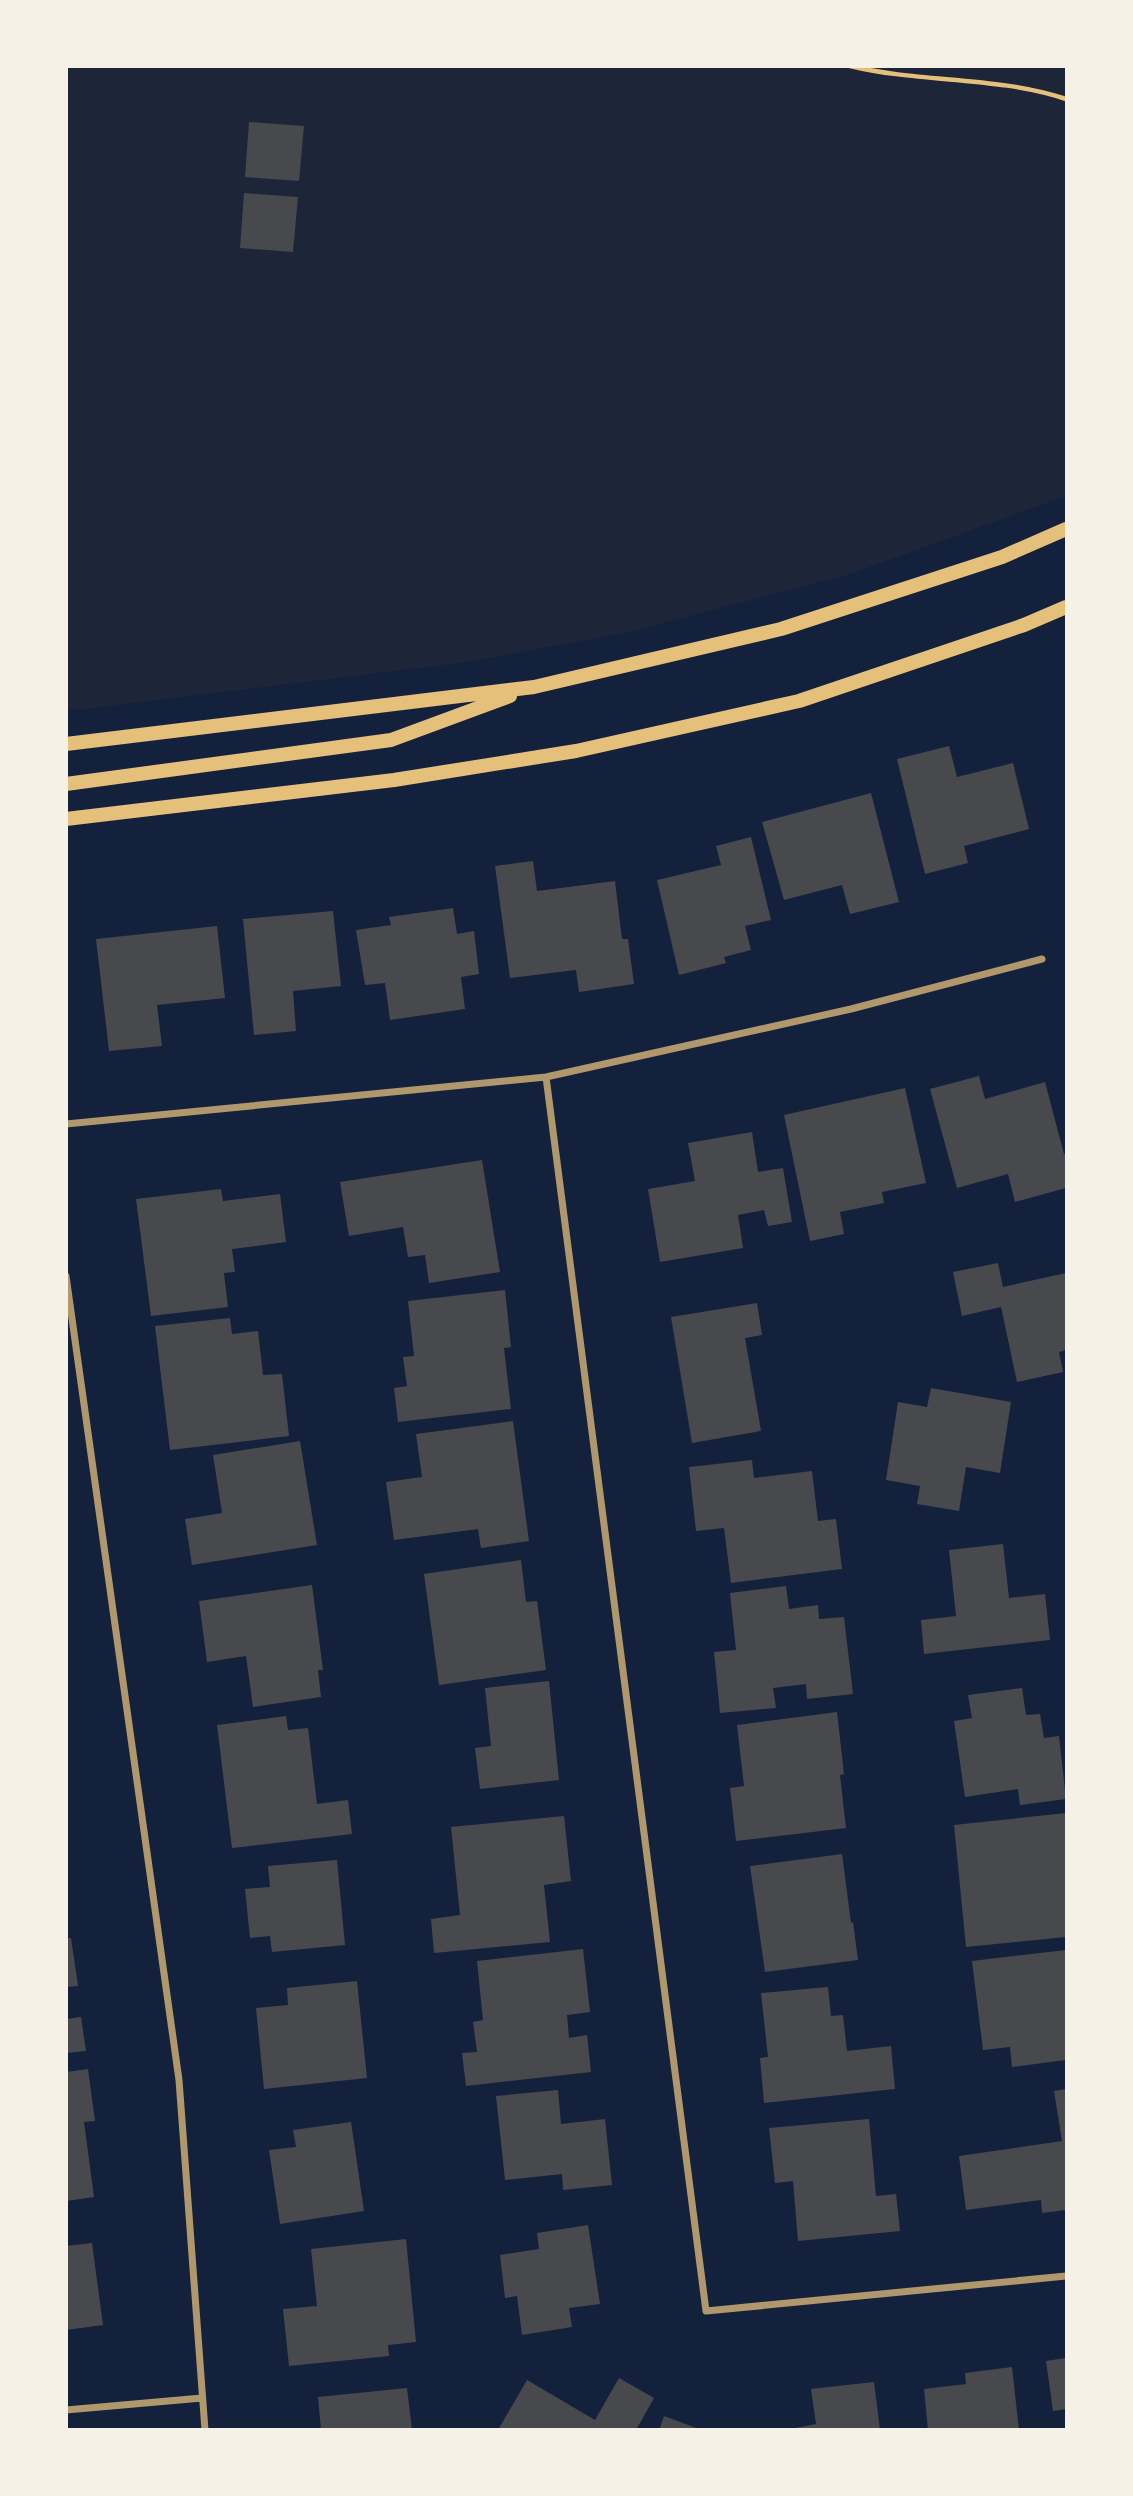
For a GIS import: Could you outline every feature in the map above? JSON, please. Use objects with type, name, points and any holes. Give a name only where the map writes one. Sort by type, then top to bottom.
[{"type":"main road","points":[[66,744],[534,687],[781,629],[1002,557],[1066,529]]},
{"type":"main road","points":[[66,819],[394,780],[576,751],[799,701],[1024,625],[1066,607]]},
{"type":"main road","points":[[66,784],[391,740],[534,687]]},
{"type":"street","points":[[66,1124],[546,1077],[851,1009],[1042,958]]},
{"type":"street","points":[[546,1077],[706,2311],[1066,2276]]},
{"type":"street","points":[[66,1276],[179,2080],[205,2430]]},
{"type":"street","points":[[66,2410],[202,2398]]},
{"type":"path","points":[[850,66],[881,74],[1037,89],[1066,99]]},
{"type":"shaded area","points":[[66,67],[1066,67],[1066,496],[850,574],[629,632],[468,662],[67,711]]},
{"type":"building","points":[[249,122],[304,126],[299,181],[245,177]]},
{"type":"building","points":[[244,193],[298,197],[293,252],[240,248]]},
{"type":"building","points":[[949,746],[957,777],[1013,763],[1029,829],[964,846],[968,863],[925,874],[897,759]]},
{"type":"building","points":[[871,793],[899,902],[850,914],[842,885],[784,900],[762,822]]},
{"type":"building","points":[[751,837],[771,920],[745,926],[751,950],[724,957],[726,963],[679,975],[657,880],[721,865],[716,846]]},
{"type":"building","points":[[533,861],[537,891],[615,881],[622,939],[628,939],[634,984],[579,992],[576,970],[510,978],[495,866]]},
{"type":"building","points":[[453,908],[457,934],[474,931],[479,974],[461,977],[465,1009],[390,1020],[385,983],[365,985],[356,930],[391,925],[389,917]]},
{"type":"building","points":[[333,911],[341,986],[293,991],[296,1031],[254,1035],[243,919]]},
{"type":"building","points":[[217,926],[225,998],[157,1005],[162,1046],[109,1051],[96,939]]},
{"type":"building","points":[[979,1076],[985,1099],[1045,1082],[1064,1154],[1066,1153],[1066,1188],[1015,1202],[1008,1174],[957,1188],[930,1089]]},
{"type":"building","points":[[905,1088],[926,1183],[882,1192],[884,1203],[840,1212],[844,1234],[810,1241],[784,1115]]},
{"type":"building","points":[[752,1132],[758,1172],[783,1168],[792,1222],[768,1226],[764,1210],[738,1215],[743,1248],[660,1262],[648,1189],[695,1181],[688,1143]]},
{"type":"building","points":[[482,1160],[500,1272],[429,1283],[425,1255],[408,1257],[403,1227],[349,1236],[340,1182]]},
{"type":"building","points":[[221,1189],[223,1201],[280,1194],[286,1242],[232,1249],[235,1272],[224,1273],[228,1307],[151,1316],[136,1199]]},
{"type":"building","points":[[998,1263],[1003,1287],[1066,1273],[1066,1350],[1059,1352],[1063,1372],[1017,1382],[1001,1307],[962,1316],[953,1272]]},
{"type":"building","points":[[505,1290],[511,1347],[504,1348],[511,1409],[398,1422],[394,1388],[407,1386],[403,1357],[414,1356],[408,1301]]},
{"type":"building","points":[[757,1303],[762,1335],[745,1338],[761,1431],[692,1443],[671,1317]]},
{"type":"building","points":[[230,1318],[232,1334],[258,1331],[263,1375],[282,1374],[289,1436],[170,1450],[155,1326]]},
{"type":"building","points":[[931,1388],[1011,1402],[1000,1473],[966,1467],[959,1511],[917,1504],[920,1486],[886,1480],[898,1402],[927,1407]]},
{"type":"building","points":[[513,1421],[529,1541],[481,1548],[478,1529],[394,1540],[386,1482],[422,1477],[416,1434]]},
{"type":"building","points":[[300,1441],[317,1545],[192,1565],[185,1519],[222,1513],[213,1455]]},
{"type":"building","points":[[752,1460],[754,1478],[812,1471],[818,1521],[836,1519],[842,1569],[731,1583],[724,1528],[696,1531],[689,1467]]},
{"type":"building","points":[[1003,1544],[1009,1598],[1045,1594],[1050,1640],[924,1654],[921,1620],[956,1616],[949,1550]]},
{"type":"building","points":[[521,1560],[526,1602],[537,1601],[546,1670],[439,1685],[424,1574]]},
{"type":"building","points":[[312,1585],[323,1670],[318,1670],[321,1697],[253,1707],[246,1656],[207,1662],[199,1601]]},
{"type":"building","points":[[786,1586],[789,1609],[818,1605],[819,1619],[844,1617],[853,1694],[807,1699],[806,1684],[773,1688],[776,1708],[720,1713],[714,1652],[736,1650],[730,1593]]},
{"type":"building","points":[[549,1681],[559,1780],[480,1789],[475,1748],[491,1746],[485,1688]]},
{"type":"building","points":[[1022,1688],[1026,1715],[1040,1714],[1044,1738],[1059,1736],[1066,1799],[1020,1805],[1018,1789],[965,1797],[954,1721],[972,1718],[968,1695]]},
{"type":"building","points":[[837,1712],[844,1774],[840,1775],[846,1828],[736,1841],[730,1788],[744,1786],[737,1725]]},
{"type":"building","points":[[286,1716],[288,1730],[308,1728],[317,1804],[348,1800],[352,1834],[232,1848],[217,1725]]},
{"type":"building","points":[[1066,1813],[1066,1937],[966,1947],[954,1825]]},
{"type":"building","points":[[564,1816],[571,1881],[544,1885],[550,1942],[434,1953],[431,1919],[460,1915],[451,1827]]},
{"type":"building","points":[[842,1854],[858,1960],[765,1972],[750,1866]]},
{"type":"building","points":[[337,1860],[345,1945],[272,1952],[270,1936],[250,1938],[245,1889],[270,1887],[268,1866]]},
{"type":"building","points":[[66,1938],[71,1938],[78,1986],[66,1987]]},
{"type":"building","points":[[583,1949],[590,2012],[567,2015],[569,2038],[587,2035],[591,2072],[466,2086],[462,2053],[477,2052],[473,2022],[483,2020],[477,1961]]},
{"type":"building","points":[[1066,1950],[1066,2060],[1012,2067],[1010,2047],[983,2050],[972,1961]]},
{"type":"building","points":[[357,1981],[367,2078],[264,2089],[256,2008],[288,2005],[287,1988]]},
{"type":"building","points":[[828,1987],[831,2016],[843,2015],[847,2051],[891,2046],[895,2089],[764,2103],[760,2058],[768,2057],[761,1993]]},
{"type":"building","points":[[81,2017],[86,2051],[66,2053],[66,2019]]},
{"type":"building","points":[[88,2069],[95,2121],[84,2122],[94,2197],[66,2201],[66,2072]]},
{"type":"building","points":[[1066,2089],[1066,2210],[1042,2213],[1041,2200],[966,2210],[959,2156],[1062,2141],[1054,2091]]},
{"type":"building","points":[[558,2090],[561,2124],[605,2119],[612,2185],[563,2190],[562,2174],[505,2180],[496,2096]]},
{"type":"building","points":[[869,2119],[876,2196],[896,2194],[900,2231],[798,2241],[793,2181],[775,2183],[769,2128]]},
{"type":"building","points":[[351,2122],[364,2211],[280,2224],[269,2150],[296,2147],[293,2130]]},
{"type":"building","points":[[588,2225],[600,2304],[569,2308],[572,2327],[522,2335],[517,2296],[505,2298],[500,2255],[539,2249],[537,2233]]},
{"type":"building","points":[[406,2239],[416,2342],[388,2345],[389,2356],[289,2366],[283,2309],[317,2306],[311,2249]]},
{"type":"building","points":[[92,2243],[103,2325],[66,2330],[66,2246]]},
{"type":"building","points":[[1066,2358],[1066,2409],[1053,2411],[1046,2361]]},
{"type":"building","points":[[1012,2367],[1019,2430],[928,2430],[924,2389],[966,2384],[965,2373]]},
{"type":"building","points":[[619,2378],[654,2398],[636,2430],[498,2430],[527,2380],[595,2420]]},
{"type":"building","points":[[874,2382],[880,2430],[785,2430],[816,2424],[811,2389]]},
{"type":"building","points":[[407,2388],[412,2430],[321,2430],[318,2397]]},
{"type":"building","points":[[664,2416],[699,2429],[699,2430],[659,2430]]}]
